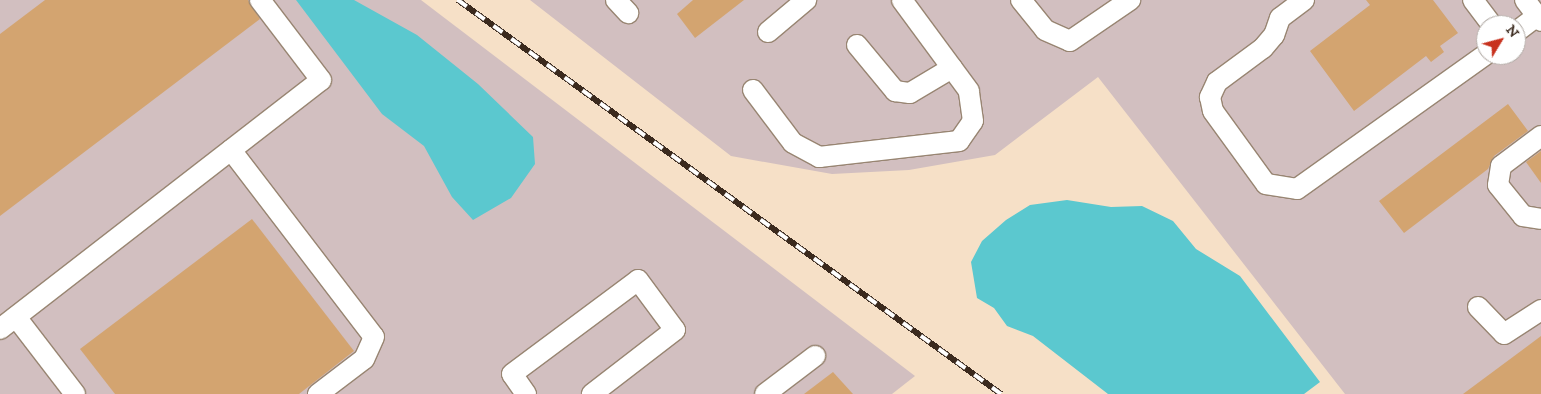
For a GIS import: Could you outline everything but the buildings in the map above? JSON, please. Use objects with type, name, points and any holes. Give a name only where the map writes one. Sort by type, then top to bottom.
[{"type":"street","points":[[0,329],[321,80],[260,0]]},
{"type":"street","points":[[768,32],[806,0]]},
{"type":"street","points":[[752,90],[793,143],[819,157],[914,148],[959,140],[973,121],[969,91],[902,0]]},
{"type":"street","points":[[1022,0],[1045,30],[1070,42],[1130,0]]},
{"type":"street","points":[[1304,0],[1280,18],[1274,35],[1263,48],[1216,82],[1210,97],[1213,110],[1266,184],[1297,189],[1476,61]]},
{"type":"street","points":[[1473,0],[1484,15]]},
{"type":"street","points":[[1525,0],[1539,18],[1526,26]]},
{"type":"street","points":[[857,45],[895,92],[910,93],[952,68]]},
{"type":"street","points":[[1541,136],[1501,166],[1498,178],[1498,185],[1523,216],[1541,219]]},
{"type":"street","points":[[231,150],[374,337],[364,359],[318,394]]},
{"type":"street","points":[[526,394],[512,374],[638,280],[675,330],[592,394]]},
{"type":"street","points":[[1478,307],[1504,334],[1541,310]]},
{"type":"street","points":[[16,316],[75,394]]},
{"type":"street","points":[[765,394],[815,356]]},
{"type":"shaded area","points":[[0,0],[421,0],[915,376],[892,394],[0,394]]},
{"type":"shaded area","points":[[530,0],[1541,0],[1541,394],[1345,394],[1098,77],[995,155],[909,170],[832,174],[731,156]]},
{"type":"water","points":[[296,0],[354,0],[417,35],[478,84],[533,137],[535,164],[511,198],[473,220],[452,197],[424,146],[382,114]]},
{"type":"water","points":[[1067,200],[1111,207],[1142,206],[1173,221],[1196,249],[1240,276],[1320,382],[1304,394],[1108,394],[1033,336],[1007,326],[994,308],[977,298],[971,262],[982,241],[1006,220],[1030,205]]},
{"type":"railway","points":[[458,0],[1001,394]]}]
